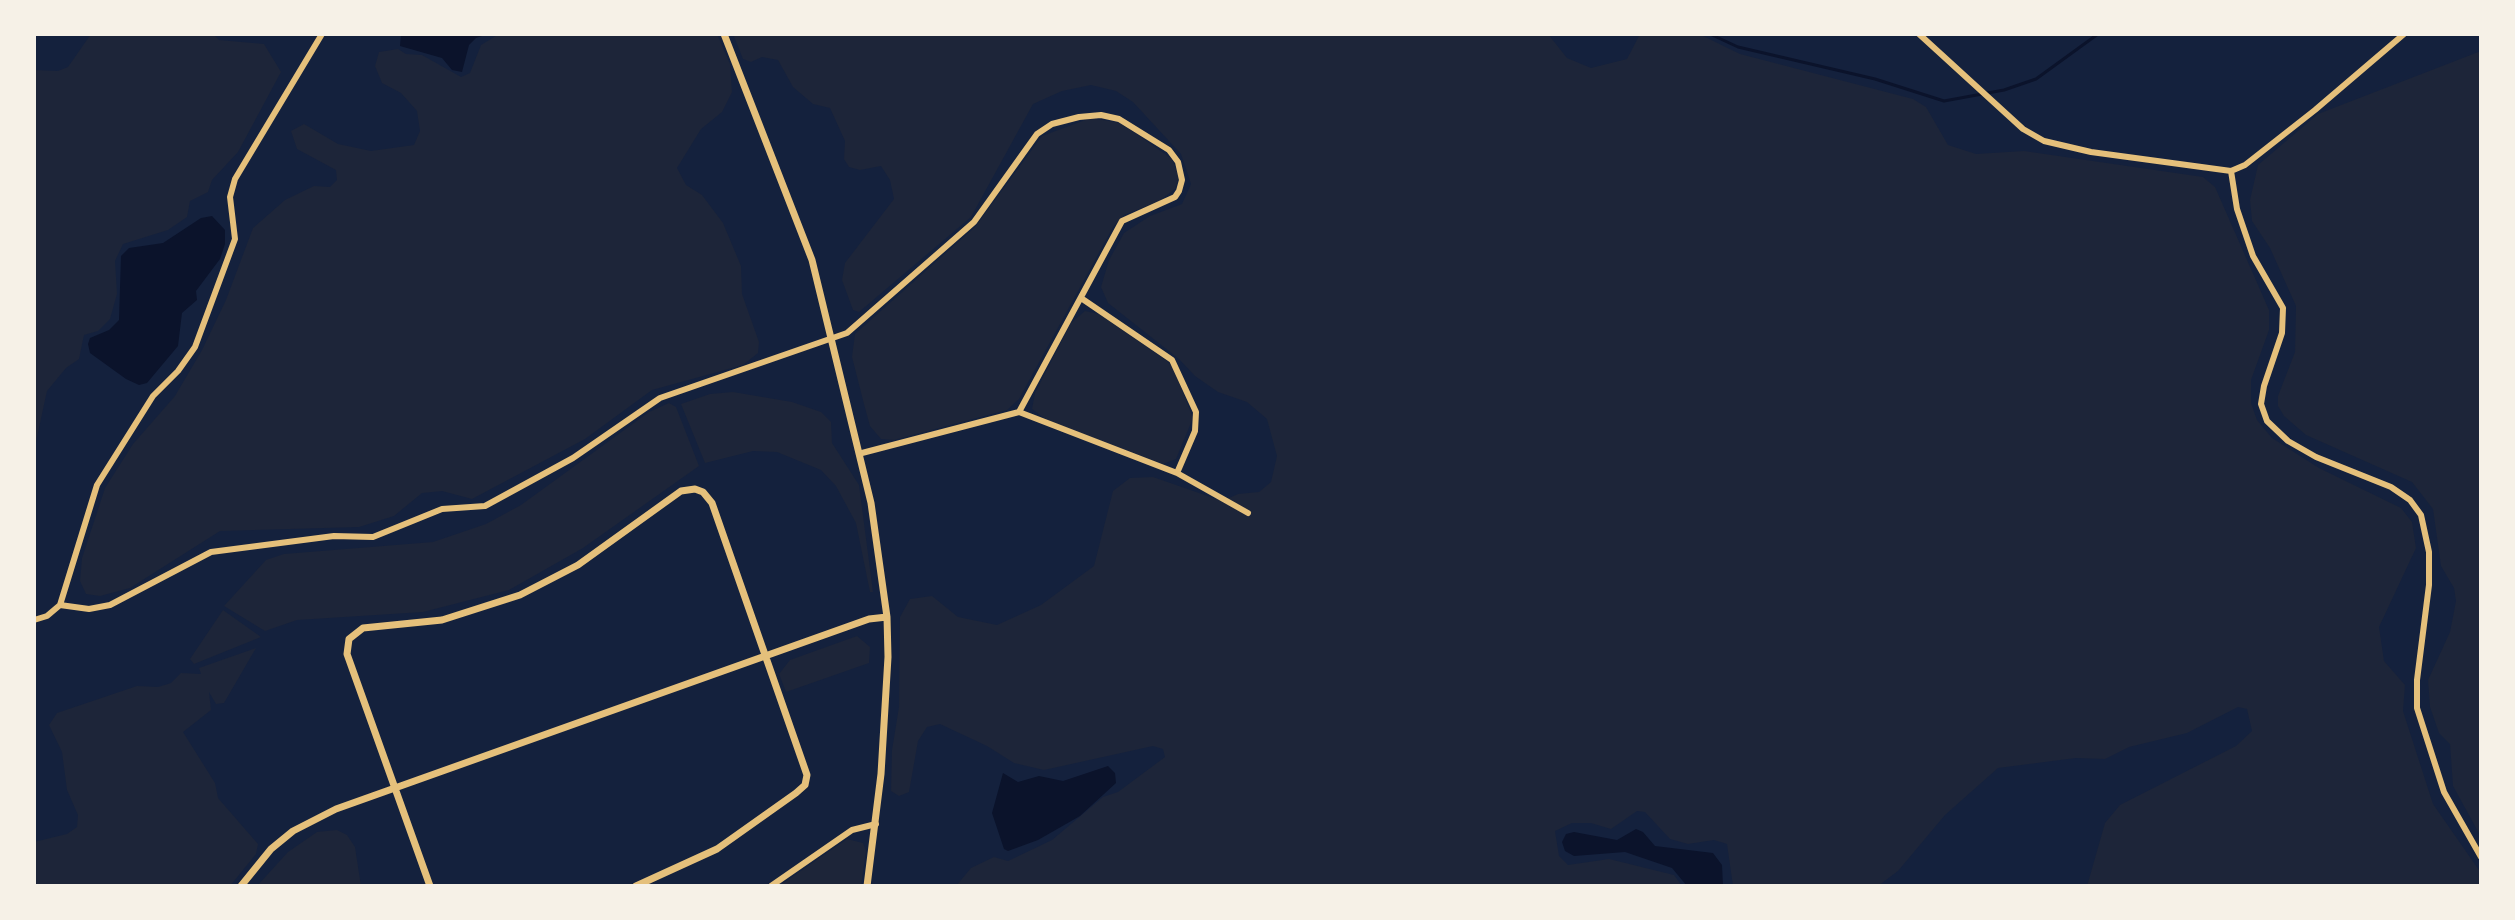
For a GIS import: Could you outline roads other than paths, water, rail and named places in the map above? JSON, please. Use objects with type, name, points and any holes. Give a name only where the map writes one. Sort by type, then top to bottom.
[{"type":"street","points":[[34,620],[47,616],[60,605],[97,485],[153,396],[195,347],[220,287],[235,239],[230,197],[235,179],[322,34]]},
{"type":"street","points":[[724,34],[800,224],[862,453],[887,617],[886,705],[876,824],[867,886]]},
{"type":"street","points":[[1919,34],[2023,129],[2044,141],[2091,152],[2231,171],[2245,165],[2326,102],[2404,34]]},
{"type":"street","points":[[60,605],[89,609],[110,605],[194,557],[211,552],[334,536],[373,537],[442,509],[485,506],[573,458],[660,398],[847,333],[974,222],[1037,134],[1052,124],[1101,115],[1119,119],[1169,150],[1178,162],[1182,180],[1175,197],[1122,221],[1019,412]]},
{"type":"street","points":[[2231,171],[2237,209],[2253,256],[2283,308],[2282,333],[2261,404],[2267,421],[2288,441],[2316,457],[2391,487],[2410,500],[2421,515],[2429,552],[2429,585],[2417,680],[2417,708],[2444,792],[2481,857]]},
{"type":"street","points":[[1081,298],[1172,360],[1196,412],[1195,431],[1177,473]]},
{"type":"street","points":[[862,453],[1019,412],[1177,473],[1248,513]]},
{"type":"street","points":[[430,886],[347,654],[352,635],[369,627],[442,620],[520,595],[578,565],[685,489],[699,490],[710,499],[767,655],[805,763],[805,785],[717,849],[636,886]]},
{"type":"street","points":[[241,886],[271,849],[293,831],[336,809],[869,619],[887,617]]},
{"type":"street","points":[[771,886],[852,830],[876,824]]},
{"type":"waterway","points":[[1710,34],[1738,47],[1875,79],[1944,101],[2004,90],[2036,79],[2098,34]]}]
